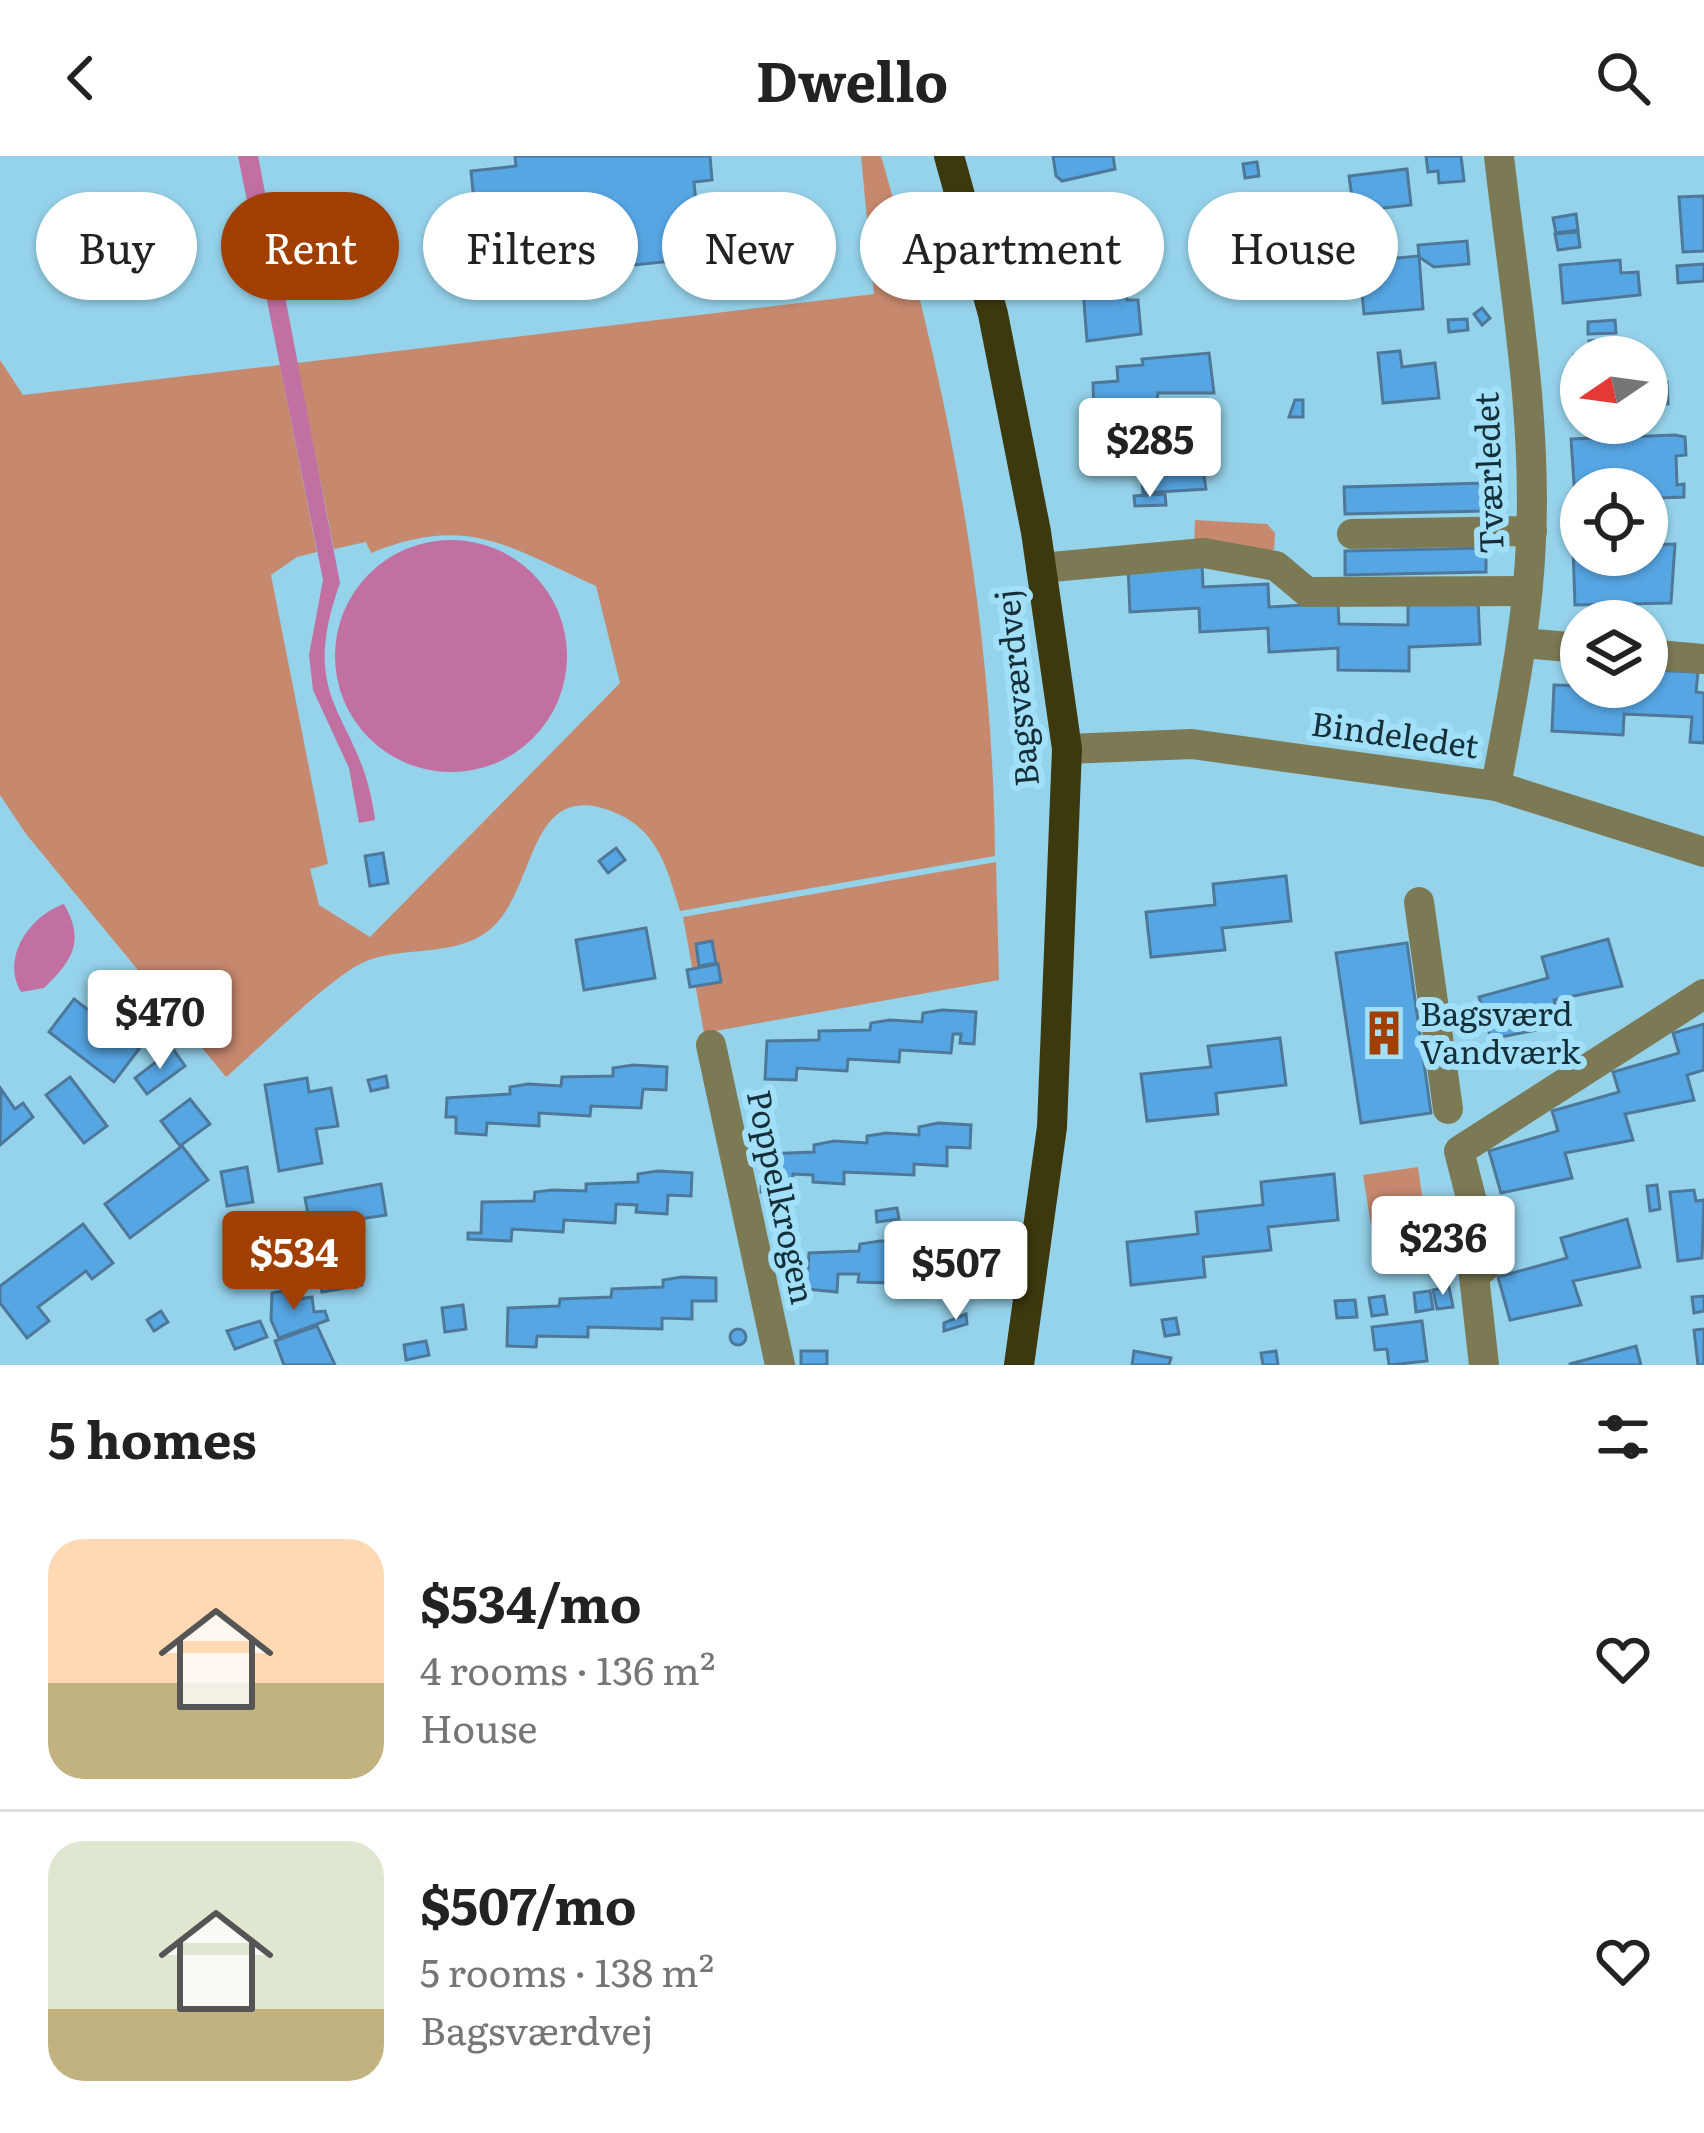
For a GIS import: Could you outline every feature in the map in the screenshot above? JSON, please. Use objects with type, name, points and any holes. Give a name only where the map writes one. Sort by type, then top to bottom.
[{"type":"main road","name":"Bagsværdvej","points":[[949,156],[993,314],[1041,568],[1067,749],[1052,1126],[1019,1365]]},
{"type":"street","name":"Tværledet","points":[[1496,786],[1522,643],[1532,531],[1530,450],[1499,156]]},
{"type":"street","points":[[1352,534],[1532,531]]},
{"type":"street","points":[[1041,568],[1204,553],[1276,566],[1306,592],[1527,591]]},
{"type":"street","points":[[1522,643],[1560,646]]},
{"type":"street","points":[[1668,656],[1704,659]]},
{"type":"street","name":"Bindeledet","points":[[1067,749],[1192,744],[1496,786],[1704,852]]},
{"type":"street","points":[[1418,902],[1448,1109]]},
{"type":"street","points":[[1484,1365],[1474,1276],[1488,1264],[1460,1151],[1704,994]]},
{"type":"street","name":"Poppelkrogen","points":[[711,1045],[780,1365]]},
{"type":"shaded area","points":[[238,156],[258,156],[265,192],[245,192]]},
{"type":"shaded area","points":[[861,156],[881,156],[891,192],[864,192]]},
{"type":"shaded area","points":[[836,299],[920,300],[946,415],[976,590],[986,678],[995,856],[680,911],[665,865],[639,828],[611,811],[583,805],[562,811],[535,847],[502,917],[484,934],[454,946],[360,964],[226,1077],[26,834],[0,795],[0,360],[23,395],[280,365],[317,552],[297,557],[271,575],[328,864],[310,869],[319,905],[370,937],[620,683],[596,586],[511,548],[461,536],[435,536],[371,553],[366,542],[334,549],[297,363]]},
{"type":"shaded area","points":[[267,300],[286,300],[340,583],[325,658],[336,708],[368,784],[375,820],[359,823],[349,768],[313,690],[309,655],[323,580]]},
{"type":"shaded area","points":[[1195,520],[1267,524],[1275,533],[1274,550],[1194,546]]},
{"type":"shaded area","points":[[451,540],[495,549],[533,574],[558,612],[567,656],[558,700],[533,738],[495,763],[451,772],[407,763],[369,738],[344,700],[335,656],[344,612],[369,574],[407,549]]},
{"type":"shaded area","points":[[996,862],[999,980],[704,1033],[683,917]]},
{"type":"shaded area","points":[[64,904],[75,939],[69,959],[44,988],[21,992],[14,965],[22,939],[40,917]]},
{"type":"shaded area","points":[[1418,1167],[1425,1217],[1371,1225],[1363,1175]]},
{"type":"building","points":[[515,156],[710,156],[712,180],[694,182],[695,192],[662,192],[662,262],[638,265],[638,192],[473,192],[471,171],[516,166]]},
{"type":"building","points":[[1053,156],[1113,156],[1115,169],[1062,181],[1056,176]]},
{"type":"building","points":[[1426,156],[1461,156],[1464,181],[1439,183],[1438,171],[1428,172]]},
{"type":"building","points":[[1257,162],[1259,176],[1245,178],[1243,164]]},
{"type":"building","points":[[1407,169],[1411,205],[1398,206],[1398,192],[1351,192],[1349,176]]},
{"type":"building","points":[[1704,196],[1704,251],[1683,252],[1679,197]]},
{"type":"building","points":[[1576,214],[1578,230],[1556,233],[1553,218]]},
{"type":"building","points":[[1578,232],[1580,247],[1558,250],[1555,234]]},
{"type":"building","points":[[1467,241],[1469,264],[1434,267],[1419,257],[1418,245]]},
{"type":"building","points":[[1419,256],[1423,309],[1364,314],[1363,300],[1398,300],[1398,258]]},
{"type":"building","points":[[1620,260],[1621,273],[1638,272],[1640,295],[1563,303],[1560,265]]},
{"type":"building","points":[[1704,264],[1704,281],[1678,283],[1677,266]]},
{"type":"building","points":[[1084,300],[1138,300],[1141,334],[1087,341]]},
{"type":"building","points":[[1482,308],[1490,318],[1482,325],[1474,314]]},
{"type":"building","points":[[1467,319],[1468,330],[1449,332],[1448,320]]},
{"type":"building","points":[[1615,320],[1616,333],[1588,334],[1588,322]]},
{"type":"building","points":[[1400,351],[1402,367],[1435,363],[1439,398],[1383,403],[1378,353]]},
{"type":"building","points":[[1209,353],[1214,393],[1158,393],[1156,407],[1138,409],[1138,415],[1148,414],[1149,427],[1137,428],[1136,417],[1131,418],[1132,448],[1095,449],[1093,383],[1118,381],[1117,367],[1143,365],[1142,359]]},
{"type":"building","points":[[1295,400],[1303,400],[1303,417],[1289,417]]},
{"type":"building","points":[[1668,435],[1685,437],[1686,455],[1676,456],[1677,485],[1684,484],[1684,497],[1668,498],[1668,468],[1573,468],[1571,444],[1668,444]]},
{"type":"building","points":[[1172,436],[1173,441],[1198,436],[1206,489],[1143,493],[1139,446]]},
{"type":"building","points":[[1485,483],[1486,511],[1345,514],[1344,487]]},
{"type":"building","points":[[1165,494],[1166,505],[1135,506],[1134,496]]},
{"type":"building","points":[[1668,544],[1675,544],[1671,603],[1575,600],[1574,576],[1668,576]]},
{"type":"building","points":[[1486,548],[1486,572],[1345,575],[1345,551]]},
{"type":"building","points":[[1202,562],[1203,587],[1268,584],[1269,607],[1338,603],[1339,624],[1408,625],[1408,603],[1478,600],[1480,644],[1409,647],[1409,671],[1338,670],[1338,648],[1269,652],[1268,628],[1200,632],[1199,608],[1130,612],[1128,566]]},
{"type":"building","points":[[1668,671],[1698,672],[1696,692],[1704,693],[1704,743],[1690,742],[1692,717],[1624,714],[1623,735],[1552,731],[1554,685],[1560,685],[1560,708],[1668,708]]},
{"type":"building","points":[[616,848],[625,860],[608,873],[599,861]]},
{"type":"building","points":[[383,853],[388,883],[370,886],[365,856]]},
{"type":"building","points":[[1286,876],[1291,921],[1222,928],[1225,950],[1151,957],[1146,912],[1215,905],[1213,884]]},
{"type":"building","points":[[646,928],[655,978],[584,990],[576,940]]},
{"type":"building","points":[[1608,939],[1622,986],[1554,1000],[1561,1025],[1491,1039],[1479,997],[1548,978],[1542,957]]},
{"type":"building","points":[[712,941],[716,963],[699,966],[696,944]]},
{"type":"building","name":"Bagsværd Vandværk","points":[[1407,943],[1431,1113],[1361,1123],[1336,953]]},
{"type":"building","points":[[718,964],[721,982],[690,987],[687,970]]},
{"type":"building","points":[[74,999],[139,1049],[114,1082],[49,1032]]},
{"type":"building","points":[[976,1012],[974,1044],[960,1043],[961,1034],[953,1034],[951,1053],[900,1050],[899,1062],[848,1059],[847,1071],[797,1068],[796,1080],[765,1079],[767,1041],[819,1040],[819,1031],[870,1030],[871,1023],[890,1020],[922,1022],[923,1013]]},
{"type":"building","points":[[1704,1024],[1704,1070],[1687,1075],[1694,1100],[1625,1114],[1633,1140],[1565,1153],[1572,1178],[1501,1193],[1489,1151],[1558,1131],[1552,1111],[1619,1092],[1613,1072],[1679,1053],[1673,1033]]},
{"type":"building","points":[[1280,1038],[1286,1085],[1216,1093],[1218,1114],[1147,1121],[1141,1074],[1211,1067],[1208,1046]]},
{"type":"building","points":[[173,1049],[185,1066],[147,1094],[135,1078]]},
{"type":"building","points":[[667,1067],[666,1090],[643,1089],[641,1108],[591,1106],[590,1116],[539,1113],[539,1126],[487,1123],[486,1135],[456,1133],[456,1117],[446,1117],[447,1098],[510,1094],[510,1087],[528,1084],[561,1086],[562,1077],[613,1076],[613,1068]]},
{"type":"building","points":[[386,1076],[388,1087],[371,1091],[368,1080]]},
{"type":"building","points":[[70,1077],[107,1126],[84,1143],[46,1095]]},
{"type":"building","points":[[307,1078],[309,1092],[331,1088],[338,1126],[316,1129],[322,1163],[279,1171],[265,1085]]},
{"type":"building","points":[[1,1089],[15,1109],[23,1103],[33,1117],[0,1145]]},
{"type":"building","points":[[190,1099],[210,1124],[180,1146],[161,1121]]},
{"type":"building","points":[[971,1125],[970,1148],[947,1147],[947,1166],[914,1164],[914,1175],[844,1172],[844,1184],[813,1182],[813,1175],[793,1174],[792,1193],[761,1192],[763,1154],[814,1152],[814,1145],[834,1141],[867,1143],[867,1136],[886,1133],[919,1135],[919,1127]]},
{"type":"building","points":[[182,1146],[208,1180],[130,1238],[105,1204]]},
{"type":"building","points":[[247,1167],[253,1202],[227,1206],[221,1172]]},
{"type":"building","points":[[692,1173],[691,1196],[668,1195],[667,1214],[636,1212],[637,1205],[616,1204],[615,1223],[564,1220],[563,1232],[512,1229],[511,1241],[468,1239],[468,1233],[481,1233],[482,1202],[534,1201],[535,1192],[586,1191],[586,1184],[638,1182],[638,1174]]},
{"type":"building","points":[[1334,1174],[1338,1220],[1268,1227],[1271,1250],[1203,1257],[1205,1277],[1131,1285],[1127,1242],[1198,1234],[1196,1212],[1263,1205],[1261,1182]]},
{"type":"building","points":[[381,1184],[386,1215],[360,1219],[362,1285],[322,1292],[305,1198]]},
{"type":"building","points":[[1657,1185],[1660,1209],[1650,1211],[1647,1186]]},
{"type":"building","points":[[1694,1190],[1696,1201],[1704,1200],[1702,1258],[1678,1261],[1670,1192]]},
{"type":"building","points":[[897,1208],[899,1219],[877,1222],[876,1211]]},
{"type":"building","points":[[1627,1219],[1640,1267],[1573,1281],[1581,1305],[1510,1320],[1498,1277],[1567,1258],[1561,1238]]},
{"type":"building","points":[[83,1224],[113,1263],[92,1279],[86,1271],[38,1307],[49,1321],[27,1338],[0,1303],[0,1286]]},
{"type":"building","points":[[964,1233],[963,1256],[941,1255],[941,1274],[890,1272],[889,1283],[858,1282],[859,1274],[838,1274],[837,1292],[796,1288],[797,1269],[808,1269],[809,1253],[859,1251],[860,1244],[880,1241],[912,1242],[912,1235]]},
{"type":"building","points":[[716,1278],[716,1301],[692,1301],[692,1319],[662,1318],[662,1329],[588,1327],[588,1337],[537,1336],[536,1347],[507,1346],[508,1308],[611,1297],[612,1289],[663,1287],[663,1280]]},
{"type":"building","points":[[1449,1287],[1453,1307],[1437,1309],[1433,1290]]},
{"type":"building","points":[[297,1288],[298,1299],[312,1297],[314,1312],[325,1311],[328,1320],[279,1338],[271,1320],[272,1293]]},
{"type":"building","points":[[1430,1291],[1433,1309],[1416,1312],[1414,1293]]},
{"type":"building","points":[[1384,1296],[1387,1314],[1372,1316],[1369,1298]]},
{"type":"building","points":[[1704,1296],[1704,1311],[1694,1313],[1692,1297]]},
{"type":"building","points":[[1355,1300],[1357,1317],[1337,1318],[1335,1301]]},
{"type":"building","points":[[463,1305],[466,1329],[445,1332],[442,1308]]},
{"type":"building","points":[[161,1311],[168,1322],[154,1331],[147,1320]]},
{"type":"building","points":[[966,1314],[967,1324],[944,1331],[944,1323]]},
{"type":"building","points":[[1176,1318],[1179,1334],[1165,1336],[1162,1320]]},
{"type":"building","points":[[260,1321],[267,1337],[235,1349],[227,1331]]},
{"type":"building","points":[[1422,1321],[1427,1361],[1389,1365],[1387,1349],[1375,1350],[1372,1327]]},
{"type":"building","points":[[317,1326],[335,1365],[284,1365],[275,1341]]},
{"type":"building","points":[[738,1329],[746,1337],[738,1345],[730,1337]]},
{"type":"building","points":[[1704,1329],[1704,1365],[1698,1365],[1694,1330]]},
{"type":"building","points":[[426,1341],[429,1355],[406,1360],[404,1345]]},
{"type":"building","points":[[1636,1346],[1641,1365],[1570,1365],[1570,1364]]},
{"type":"building","points":[[801,1351],[827,1351],[827,1365],[801,1365]]},
{"type":"building","points":[[1134,1351],[1171,1358],[1169,1365],[1132,1365]]},
{"type":"building","points":[[1276,1351],[1278,1365],[1263,1365],[1261,1353]]},
{"type":"place","name":"Bagsværd Vandværk","points":[[1384,1033]]}]
